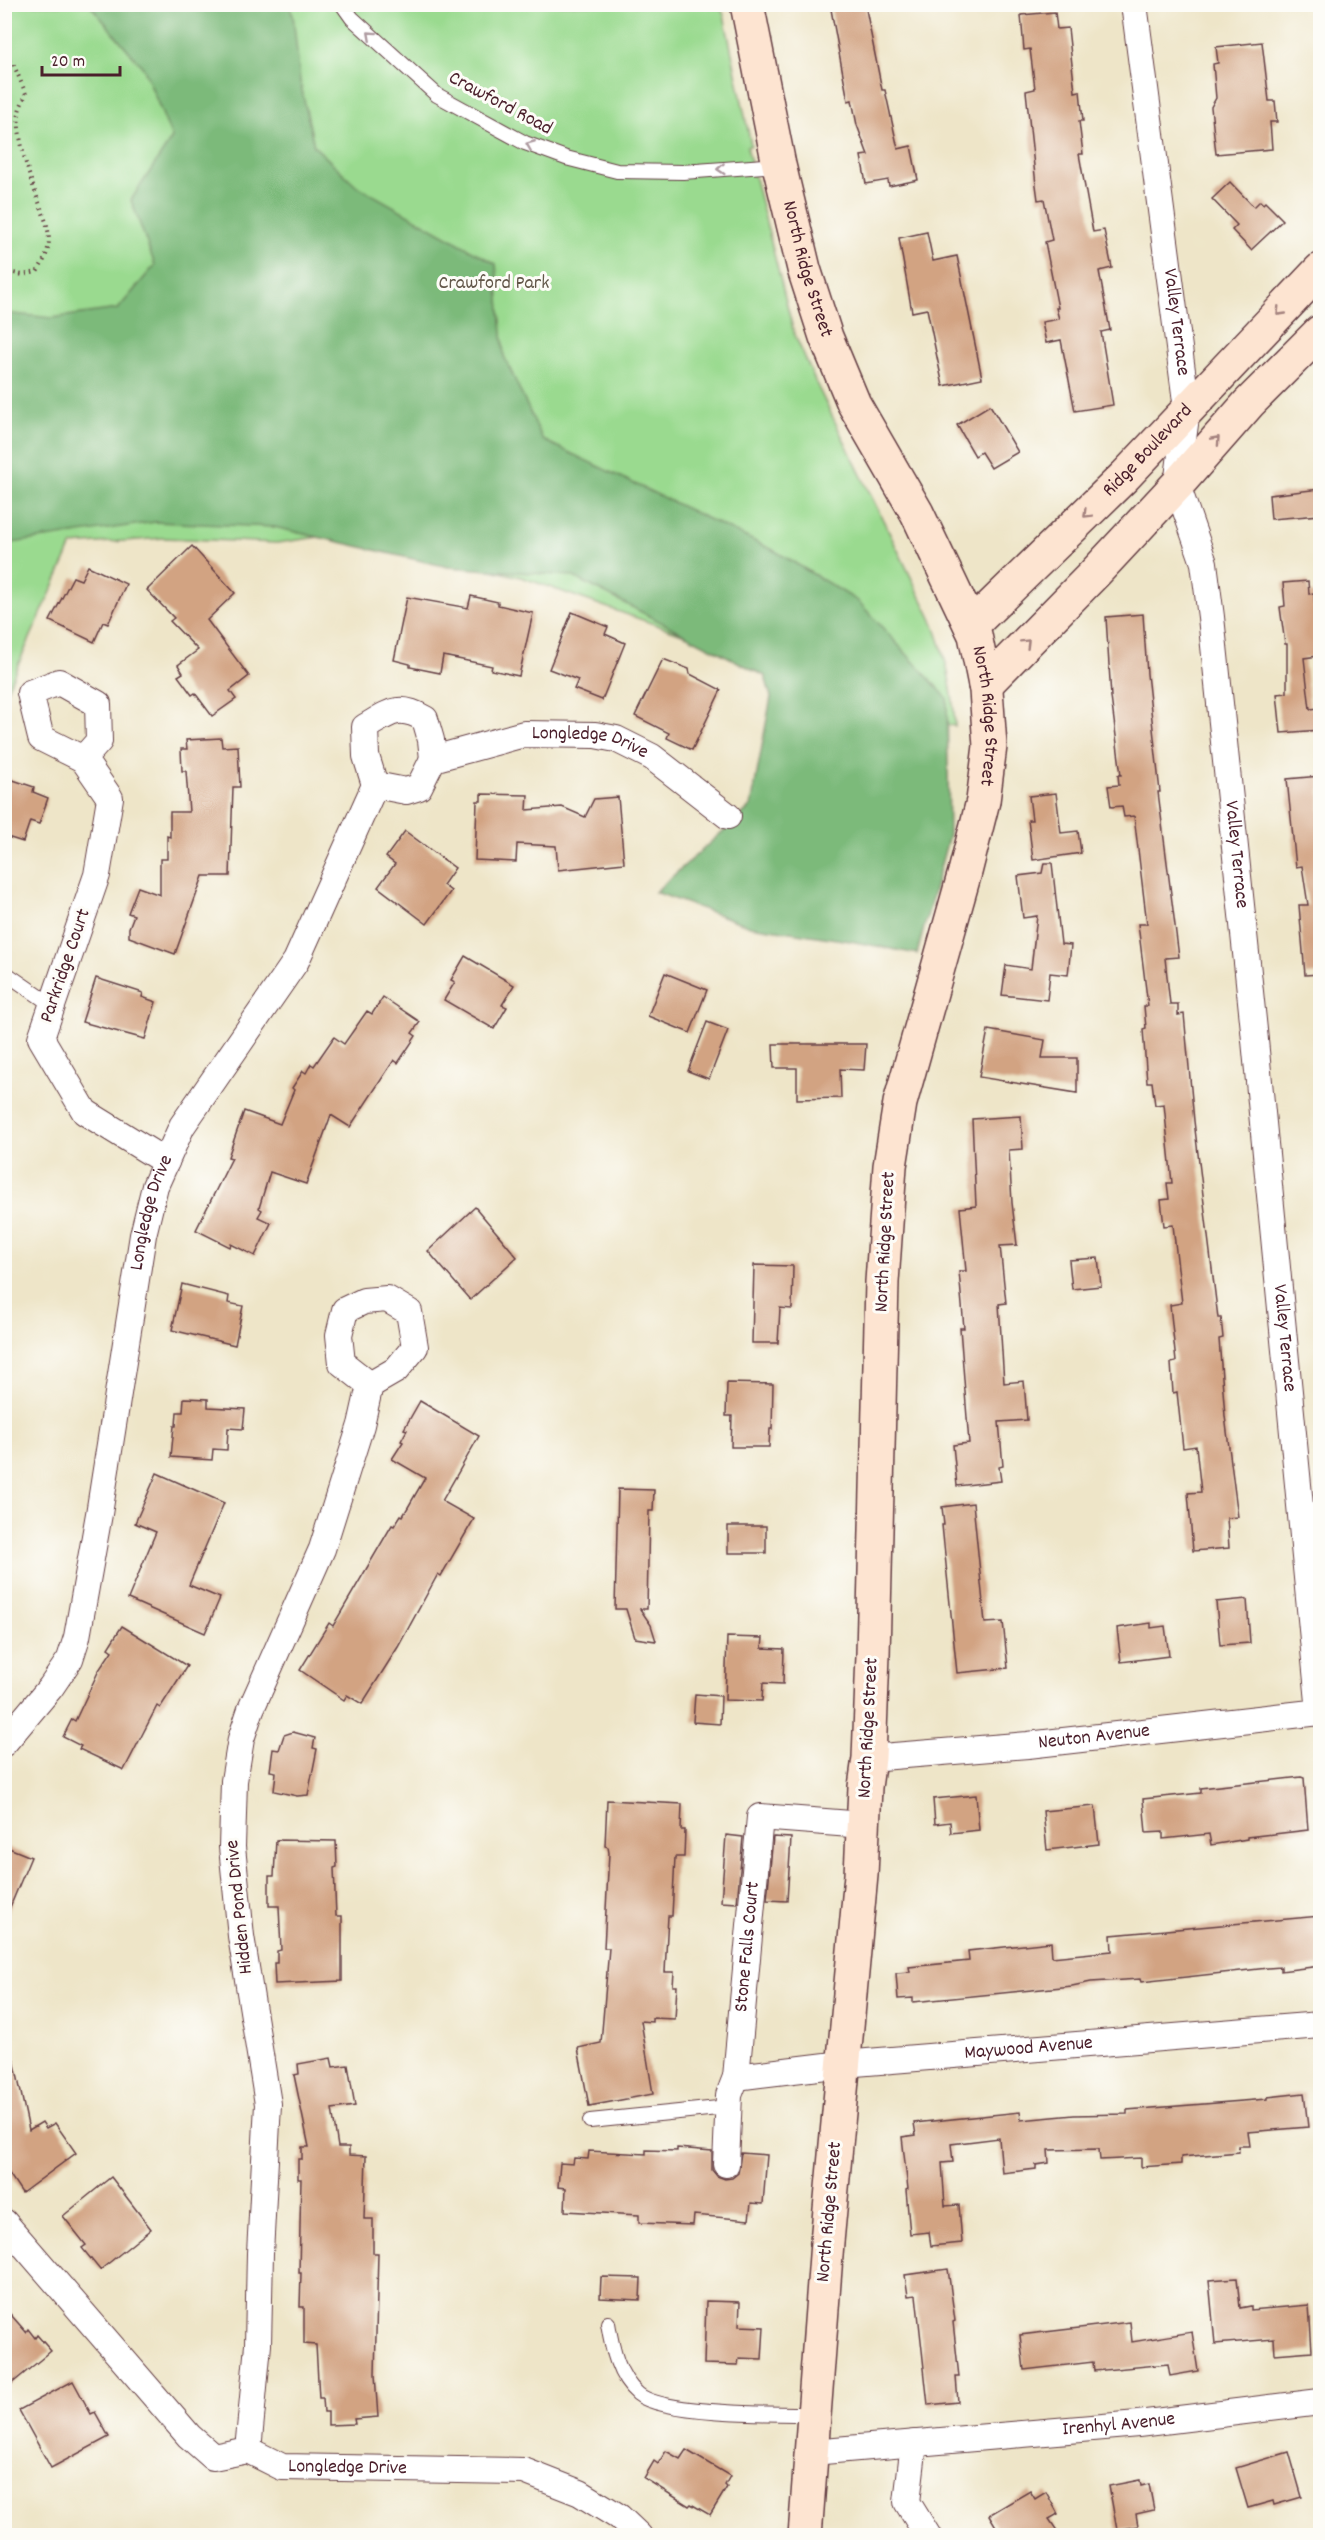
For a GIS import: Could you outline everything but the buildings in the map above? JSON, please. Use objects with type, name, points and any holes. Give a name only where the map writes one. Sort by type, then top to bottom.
[{"type":"street","name":"North Ridge Street","points":[[747,4],[779,165],[804,269],[826,337],[854,404],[917,513],[971,626],[985,685],[990,746],[982,801],[965,872],[900,1103],[890,1166],[882,1282],[869,1758],[864,1788],[864,1825],[827,2242],[805,2535]]},
{"type":"street","name":"Valley Terrace","points":[[1134,4],[1188,409],[1177,485],[1204,563],[1211,617],[1256,1042],[1320,1712]]},
{"type":"street","name":"Ridge Boulevard","points":[[971,626],[1125,476],[1320,270]]},
{"type":"street","points":[[985,685],[1094,574],[1249,403],[1320,332]]},
{"type":"street","points":[[410,710],[425,719],[433,759],[418,787],[406,791],[375,785],[366,756],[365,727],[393,711],[410,710]]},
{"type":"street","name":"Longledge Drive","points":[[433,759],[524,734],[606,737],[616,739],[652,757],[728,816]]},
{"type":"street","name":"Parkridge Court","points":[[83,759],[110,798],[97,875],[41,1038],[85,1112],[166,1162]]},
{"type":"street","name":"Longledge Drive","points":[[4,1743],[51,1687],[70,1659],[77,1637],[143,1235],[156,1186],[182,1126],[296,961],[375,785]]},
{"type":"street","name":"Hidden Pond Drive","points":[[248,2450],[258,2345],[260,2253],[268,2104],[236,1892],[232,1847],[234,1781],[240,1739],[250,1709],[322,1549],[361,1425],[370,1386]]},
{"type":"street","name":"Neuton Avenue","points":[[869,1758],[1028,1745],[1320,1712]]},
{"type":"street","name":"Stone Falls Court","points":[[726,2164],[729,2095],[736,2077],[760,1818],[864,1825]]},
{"type":"street","name":"Maywood Avenue","points":[[736,2077],[843,2064],[1320,2025]]},
{"type":"street","points":[[4,2222],[189,2436],[213,2457],[248,2450]]},
{"type":"street","name":"Irenhyl Avenue","points":[[812,2452],[1317,2406]]},
{"type":"street","points":[[914,2443],[907,2502],[927,2535]]},
{"type":"street","name":"Longledge Drive","points":[[248,2450],[282,2467],[524,2471],[580,2493],[619,2517],[639,2535]]},
{"type":"lane","name":"Crawford Road","points":[[342,4],[352,18],[438,95],[525,143],[566,158],[617,171],[683,172],[779,165]]},
{"type":"lane","points":[[4,972],[52,1005]]},
{"type":"lane","points":[[590,2121],[728,2107]]},
{"type":"lane","points":[[608,2323],[612,2349],[624,2378],[639,2394],[661,2405],[687,2409],[815,2414]]},
{"type":"path","points":[[4,58],[14,63],[26,94],[19,112],[22,142],[36,194],[46,216],[49,244],[46,258],[37,272],[23,275],[4,271]]},
{"type":"green space","name":"Crawford Park","points":[[5,5],[719,5],[724,15],[751,145],[747,147],[794,333],[816,383],[932,620],[948,672],[955,726],[936,723],[897,710],[521,577],[339,534],[277,543],[164,538],[72,545],[5,694]]},
{"type":"green space","points":[[90,5],[289,5],[293,15],[300,81],[314,146],[357,186],[496,264],[504,356],[543,440],[775,551],[858,601],[947,698],[949,835],[917,954],[750,926],[655,892],[751,806],[771,697],[765,676],[572,576],[448,567],[274,527],[155,522],[5,544],[4,313],[52,318],[118,309],[155,265],[131,200],[172,138],[144,69]]}]
